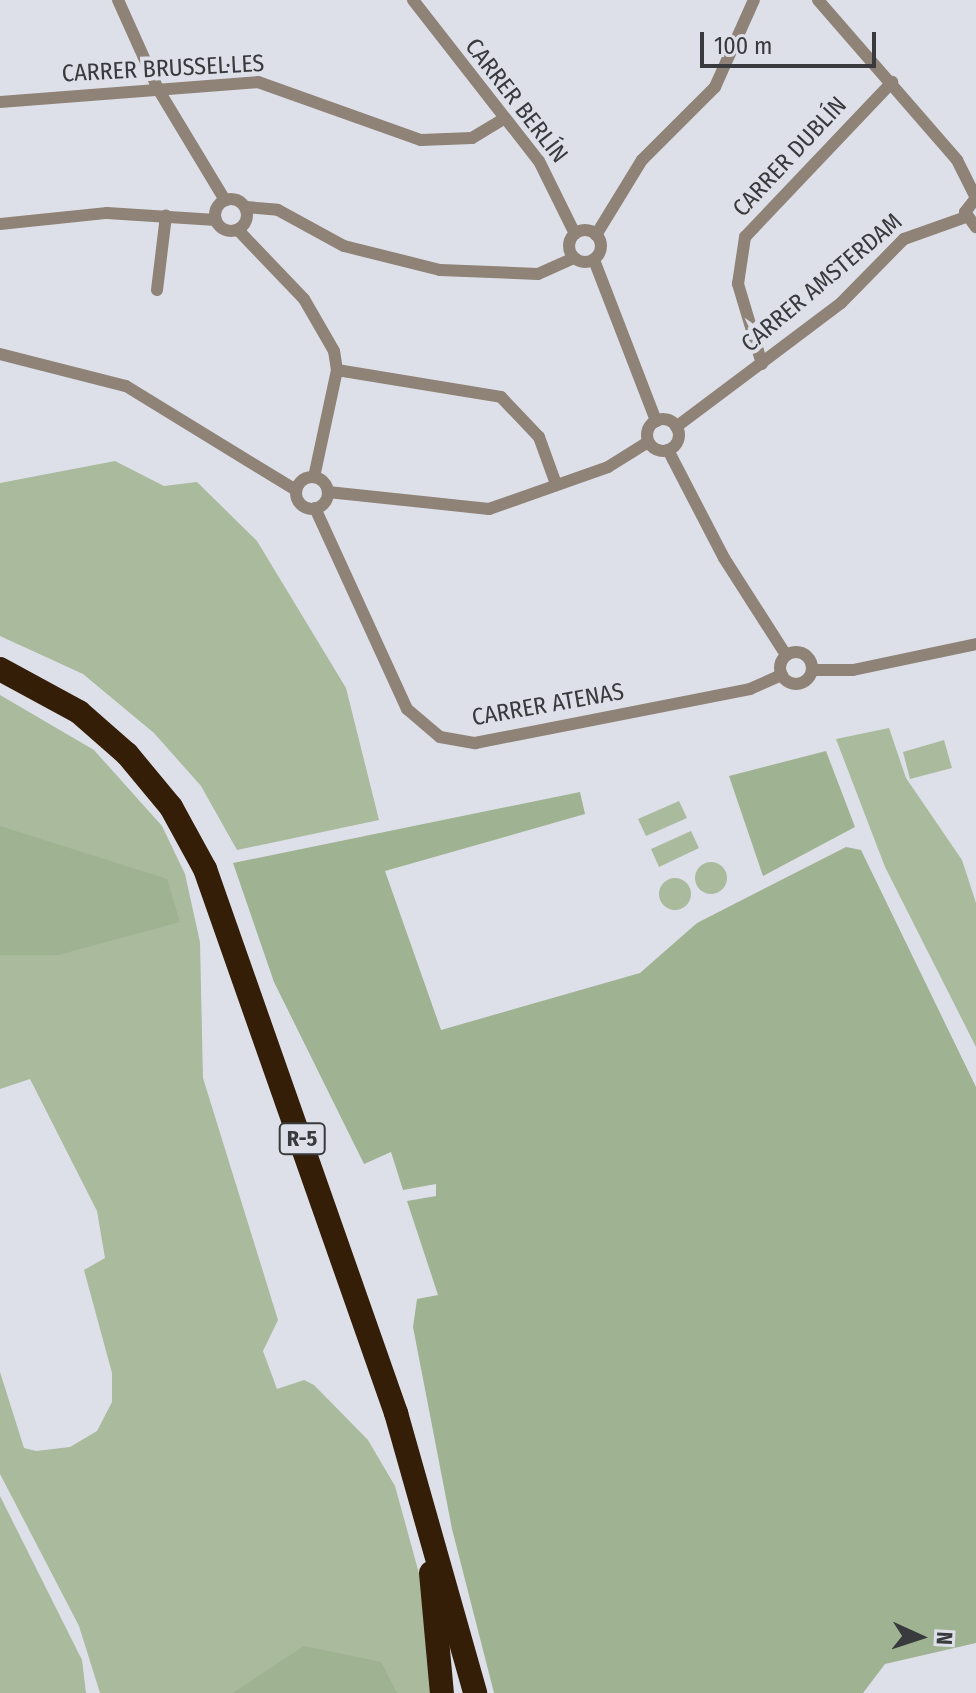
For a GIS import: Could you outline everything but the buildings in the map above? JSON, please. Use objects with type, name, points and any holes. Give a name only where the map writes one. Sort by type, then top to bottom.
[{"type":"highway","name":"R-5","points":[[0,669],[58,698],[127,754],[171,807],[205,869],[396,1413],[475,1693]]},
{"type":"highway","points":[[0,683],[38,699],[108,750],[148,792],[193,865],[431,1573],[463,1693]]},
{"type":"highway","points":[[431,1573],[442,1693]]},
{"type":"street","points":[[118,0],[158,89],[225,200],[246,207],[278,210],[344,246],[440,270],[538,274],[574,258],[594,260]]},
{"type":"street","name":"CARRER BERLÍN","points":[[413,0],[545,170],[575,234]]},
{"type":"street","points":[[596,235],[642,160],[715,87],[754,0]]},
{"type":"street","points":[[818,0],[957,160],[976,198],[966,217],[976,227]]},
{"type":"street","name":"CARRER DUBLÍN","points":[[762,364],[738,284],[745,237],[892,82]]},
{"type":"street","name":"CARRER BRUSSEL·LES","points":[[0,102],[158,89],[272,84],[390,132],[441,142],[472,138],[504,119]]},
{"type":"street","points":[[216,220],[225,200]]},
{"type":"street","points":[[238,230],[246,207]]},
{"type":"street","points":[[0,224],[107,213],[216,220],[224,230],[238,230],[316,316],[337,370],[314,477],[296,490]]},
{"type":"street","points":[[157,290],[166,216]]},
{"type":"street","name":"CARRER AMSTERDAM","points":[[676,427],[857,289],[912,234],[966,217]]},
{"type":"street","points":[[574,258],[575,234],[596,235]]},
{"type":"street","points":[[594,260],[601,248],[596,235]]},
{"type":"street","points":[[314,477],[328,492],[471,512],[556,484],[648,442],[656,421],[594,260]]},
{"type":"street","points":[[0,354],[126,386],[296,490],[301,505],[315,508],[328,492]]},
{"type":"street","points":[[337,370],[501,397],[535,430],[556,484]]},
{"type":"street","points":[[656,421],[676,427],[677,441],[668,450]]},
{"type":"street","points":[[648,442],[668,450],[724,558],[786,655],[782,675],[796,684],[812,670],[853,670],[976,644]]},
{"type":"street","name":"CARRER ATENAS","points":[[315,508],[407,709],[440,737],[475,743],[750,689],[782,675]]},
{"type":"street","points":[[786,655],[803,653],[812,670]]},
{"type":"green space","points":[[115,461],[164,486],[197,482],[257,541],[346,688],[379,820],[237,850],[201,786],[154,733],[83,674],[0,636],[0,483]]},
{"type":"green space","points":[[0,695],[94,750],[162,826],[185,874],[200,942],[203,1078],[278,1320],[263,1351],[277,1389],[304,1380],[314,1385],[368,1440],[395,1486],[420,1577],[436,1693],[100,1693],[79,1626],[0,1474],[0,1372],[24,1448],[36,1451],[70,1447],[97,1431],[112,1402],[112,1373],[84,1270],[105,1258],[97,1211],[30,1079],[0,1089]]},
{"type":"green space","points":[[889,728],[906,778],[962,860],[976,903],[976,1047],[885,867],[836,739]]},
{"type":"green space","points":[[944,740],[952,768],[910,779],[903,752]]},
{"type":"green space","points":[[826,751],[855,827],[763,876],[729,776]]},
{"type":"green space","points":[[580,792],[585,814],[385,871],[441,1030],[640,973],[697,923],[846,847],[861,850],[976,1087],[976,1643],[885,1664],[863,1693],[494,1693],[452,1529],[413,1327],[417,1299],[438,1295],[407,1201],[436,1196],[436,1184],[403,1190],[391,1152],[364,1164],[274,982],[233,863]]},
{"type":"green space","points":[[679,801],[687,818],[646,836],[638,819]]},
{"type":"green space","points":[[0,826],[167,879],[180,922],[58,955],[0,955]]},
{"type":"green space","points":[[691,831],[699,848],[659,867],[651,849]]},
{"type":"green space","points":[[711,862],[722,867],[727,878],[722,889],[711,894],[700,889],[695,878],[700,867]]},
{"type":"green space","points":[[675,878],[686,883],[691,894],[686,905],[675,910],[664,905],[659,894],[664,883]]},
{"type":"green space","points":[[0,1496],[82,1660],[86,1693],[0,1693]]},
{"type":"green space","points":[[304,1646],[381,1662],[397,1693],[233,1693]]}]
